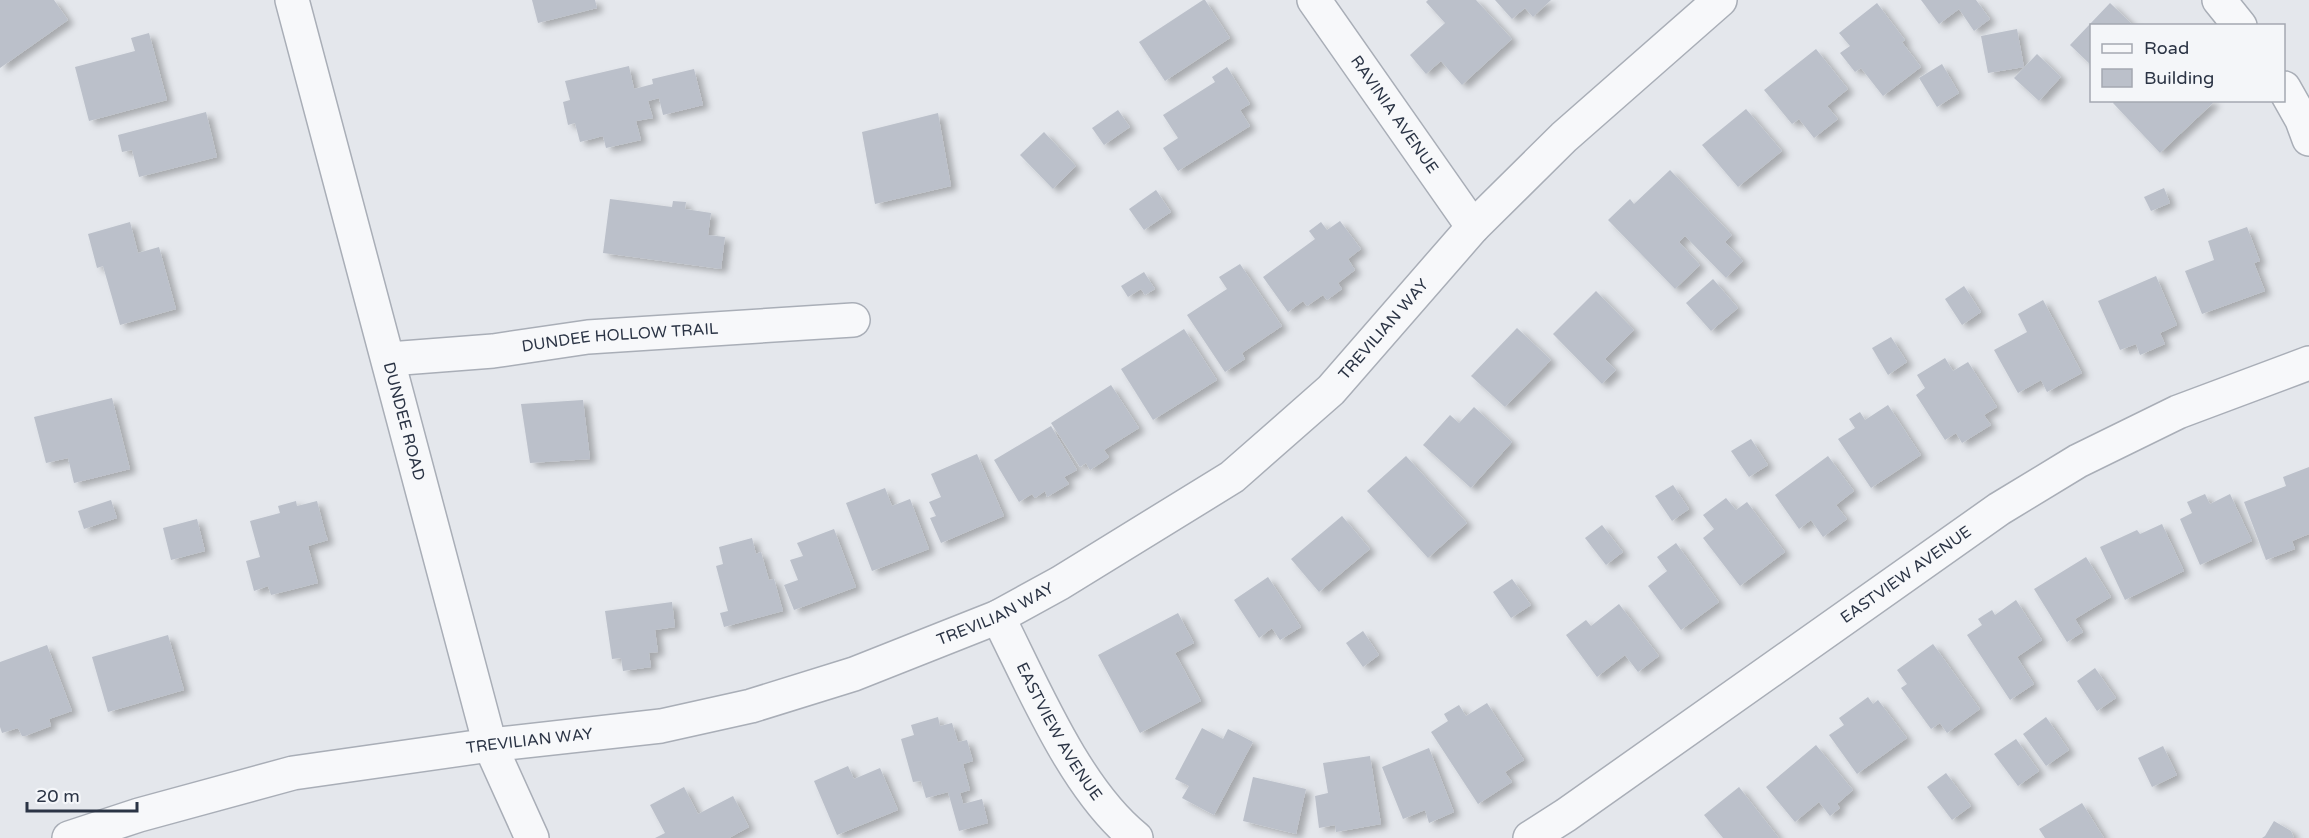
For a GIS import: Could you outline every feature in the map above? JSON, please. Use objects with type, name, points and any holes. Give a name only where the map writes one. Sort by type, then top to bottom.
[{"type":"street","name":"DUNDEE ROAD","points":[[292,0],[490,745],[532,838]]},
{"type":"street","name":"RAVINIA AVENUE","points":[[1314,0],[1473,227]]},
{"type":"street","name":"TREVILIAN WAY","points":[[69,838],[139,815],[293,773],[490,745],[662,726],[751,706],[854,674],[998,617],[1060,583],[1232,477],[1331,390],[1473,227],[1564,137],[1720,0]]},
{"type":"street","points":[[2219,0],[2238,24]]},
{"type":"street","points":[[2285,91],[2302,120],[2309,139]]},
{"type":"street","name":"DUNDEE HOLLOW TRAIL","points":[[389,359],[493,351],[588,337],[853,320]]},
{"type":"street","name":"EASTVIEW AVENUE","points":[[1530,838],[1566,815],[1999,509],[2078,461],[2178,412],[2309,363]]},
{"type":"street","name":"EASTVIEW AVENUE","points":[[998,617],[1062,742],[1080,772],[1104,806],[1136,838]]},
{"type":"building","points":[[0,0],[54,0],[68,20],[0,68]]},
{"type":"building","points":[[532,0],[595,0],[597,8],[538,23]]},
{"type":"building","points":[[1203,0],[1230,38],[1165,81],[1139,42]]},
{"type":"building","points":[[1428,0],[1476,0],[1512,39],[1462,85],[1441,61],[1426,74],[1410,55],[1445,23],[1426,2]]},
{"type":"building","points":[[1495,0],[1551,0],[1533,17],[1525,8],[1512,19]]},
{"type":"building","points":[[1921,0],[1976,0],[1990,19],[1974,31],[1959,9],[1939,24]]},
{"type":"building","points":[[1877,3],[1905,40],[1902,42],[1921,67],[1883,96],[1861,68],[1855,72],[1840,53],[1850,46],[1839,33]]},
{"type":"building","points":[[2110,3],[2132,24],[2090,24]]},
{"type":"building","points":[[2090,24],[2090,64],[2070,45]]},
{"type":"building","points":[[2017,29],[2024,67],[1988,73],[1981,36]]},
{"type":"building","points":[[149,33],[167,100],[89,121],[75,67],[135,51],[131,38]]},
{"type":"building","points":[[1816,49],[1848,89],[1827,106],[1838,119],[1814,138],[1799,119],[1792,124],[1764,90]]},
{"type":"building","points":[[2037,54],[2061,77],[2039,101],[2014,78]]},
{"type":"building","points":[[1942,64],[1959,93],[1937,107],[1919,78]]},
{"type":"building","points":[[629,66],[634,89],[653,84],[652,79],[694,69],[703,105],[663,115],[659,98],[648,101],[653,118],[636,121],[641,140],[606,148],[603,136],[580,142],[575,123],[568,125],[563,102],[570,100],[565,81]]},
{"type":"building","points":[[1227,67],[1250,104],[1240,110],[1250,126],[1178,171],[1163,148],[1178,138],[1163,115],[1215,82],[1212,77]]},
{"type":"building","points":[[2213,102],[2213,103],[2160,153],[2113,103]]},
{"type":"building","points":[[1746,109],[1782,151],[1738,187],[1702,145]]},
{"type":"building","points":[[1118,110],[1130,127],[1104,145],[1092,128]]},
{"type":"building","points":[[206,112],[217,157],[139,177],[132,150],[122,152],[118,135]]},
{"type":"building","points":[[938,113],[951,186],[875,204],[862,132]]},
{"type":"building","points":[[1044,132],[1076,166],[1053,189],[1020,155]]},
{"type":"building","points":[[1670,170],[1732,235],[1725,242],[1743,261],[1726,278],[1685,236],[1679,242],[1700,265],[1675,289],[1608,220],[1630,199],[1634,204]]},
{"type":"building","points":[[2164,188],[2170,203],[2151,211],[2144,197]]},
{"type":"building","points":[[1156,190],[1171,212],[1144,230],[1129,209]]},
{"type":"building","points":[[610,199],[672,207],[673,201],[686,202],[685,209],[711,213],[708,235],[725,237],[721,269],[603,253]]},
{"type":"building","points":[[1340,221],[1361,249],[1348,259],[1355,270],[1338,283],[1342,289],[1327,300],[1323,295],[1307,306],[1303,301],[1288,312],[1263,277],[1315,239],[1309,231],[1321,222],[1327,230]]},
{"type":"building","points":[[130,222],[138,253],[159,247],[176,309],[120,325],[103,266],[97,268],[88,234]]},
{"type":"building","points":[[2247,227],[2260,261],[2254,263],[2265,291],[2202,314],[2185,271],[2214,260],[2208,241]]},
{"type":"building","points":[[1240,264],[1282,326],[1242,353],[1245,359],[1225,372],[1187,315],[1227,289],[1219,277]]},
{"type":"building","points":[[1144,272],[1155,289],[1145,295],[1141,289],[1128,297],[1121,286]]},
{"type":"building","points":[[2156,276],[2177,325],[2160,333],[2165,344],[2140,355],[2136,344],[2120,350],[2098,301]]},
{"type":"building","points":[[1713,279],[1738,308],[1711,331],[1686,303]]},
{"type":"building","points":[[1964,286],[1981,312],[1962,325],[1945,299]]},
{"type":"building","points":[[1596,291],[1634,330],[1605,359],[1616,370],[1602,384],[1553,334]]},
{"type":"building","points":[[2043,300],[2082,373],[2047,392],[2041,380],[2018,393],[1994,350],[2027,332],[2018,314]]},
{"type":"building","points":[[1517,328],[1551,360],[1505,407],[1471,376]]},
{"type":"building","points":[[1184,329],[1217,380],[1153,420],[1121,369]]},
{"type":"building","points":[[1891,337],[1907,362],[1888,375],[1872,348]]},
{"type":"building","points":[[1945,358],[1953,371],[1968,362],[1997,407],[1984,415],[1991,425],[1962,443],[1956,433],[1945,440],[1916,395],[1925,388],[1917,375]]},
{"type":"building","points":[[1111,385],[1139,428],[1104,450],[1109,457],[1104,461],[1090,470],[1086,463],[1080,467],[1051,423]]},
{"type":"building","points":[[112,398],[130,469],[74,483],[68,458],[46,463],[34,417]]},
{"type":"building","points":[[583,400],[590,459],[530,463],[521,404]]},
{"type":"building","points":[[1888,405],[1921,455],[1871,488],[1838,439],[1855,428],[1849,419],[1860,412],[1865,420]]},
{"type":"building","points":[[1474,407],[1512,442],[1471,488],[1423,445],[1450,415],[1459,423]]},
{"type":"building","points":[[1051,426],[1077,470],[1064,477],[1069,484],[1047,497],[1045,491],[1035,498],[1032,494],[1019,502],[994,460]]},
{"type":"building","points":[[1751,439],[1768,465],[1749,477],[1731,451]]},
{"type":"building","points":[[977,454],[1004,516],[941,543],[930,518],[936,516],[929,502],[941,497],[931,474]]},
{"type":"building","points":[[1406,456],[1467,523],[1428,558],[1367,491]]},
{"type":"building","points":[[1828,456],[1854,491],[1836,505],[1847,519],[1823,537],[1811,520],[1799,529],[1775,495]]},
{"type":"building","points":[[2309,467],[2309,534],[2292,541],[2295,549],[2266,560],[2244,502],[2286,486],[2283,477]]},
{"type":"building","points":[[1673,485],[1689,509],[1672,521],[1655,496]]},
{"type":"building","points":[[885,488],[892,506],[910,499],[929,549],[872,571],[846,503]]},
{"type":"building","points":[[2205,494],[2210,504],[2230,494],[2252,541],[2200,565],[2180,519],[2192,513],[2187,502]]},
{"type":"building","points":[[1726,498],[1736,510],[1747,502],[1785,552],[1740,586],[1703,538],[1714,529],[1703,515]]},
{"type":"building","points":[[111,500],[117,518],[84,529],[78,511]]},
{"type":"building","points":[[296,501],[297,506],[317,501],[328,540],[308,546],[318,583],[271,595],[268,586],[254,591],[246,561],[260,557],[250,521],[280,513],[278,506]]},
{"type":"building","points":[[1342,516],[1370,549],[1319,592],[1291,559]]},
{"type":"building","points":[[197,519],[205,551],[171,560],[163,528]]},
{"type":"building","points":[[2162,524],[2184,571],[2125,600],[2100,547],[2137,530],[2140,534]]},
{"type":"building","points":[[1602,525],[1623,552],[1606,565],[1585,538]]},
{"type":"building","points":[[834,529],[856,587],[794,610],[784,585],[798,580],[790,560],[803,556],[797,543]]},
{"type":"building","points":[[752,538],[756,554],[761,552],[769,580],[774,579],[783,611],[724,627],[720,613],[728,611],[716,566],[723,564],[719,547]]},
{"type":"building","points":[[1676,543],[1719,602],[1681,630],[1648,586],[1667,571],[1657,557]]},
{"type":"building","points":[[2086,557],[2111,597],[2075,619],[2083,632],[2067,642],[2034,589]]},
{"type":"building","points":[[1268,577],[1301,627],[1280,640],[1272,628],[1259,638],[1234,600]]},
{"type":"building","points":[[1512,579],[1531,605],[1511,618],[1493,592]]},
{"type":"building","points":[[2016,600],[2042,640],[2017,657],[2034,684],[2010,700],[1967,635],[1982,625],[1978,619],[1992,610],[1995,615]]},
{"type":"building","points":[[672,602],[675,627],[655,630],[658,652],[649,653],[651,667],[623,671],[621,658],[612,659],[605,611]]},
{"type":"building","points":[[1619,604],[1659,656],[1638,672],[1625,655],[1597,677],[1566,635],[1586,620],[1591,626]]},
{"type":"building","points":[[1178,613],[1194,643],[1175,653],[1201,701],[1140,733],[1098,655]]},
{"type":"building","points":[[1363,631],[1379,655],[1363,667],[1346,643]]},
{"type":"building","points":[[168,635],[184,690],[108,712],[92,657]]},
{"type":"building","points":[[1933,644],[1980,709],[1947,733],[1940,723],[1931,729],[1901,688],[1907,684],[1897,670]]},
{"type":"building","points":[[47,645],[72,711],[49,719],[51,726],[25,736],[22,736],[18,728],[2,733],[0,727],[0,662]]},
{"type":"building","points":[[2095,668],[2116,698],[2097,711],[2077,681]]},
{"type":"building","points":[[1868,697],[1873,704],[1878,700],[1907,738],[1857,774],[1829,735],[1844,725],[1839,718]]},
{"type":"building","points":[[1487,703],[1524,760],[1505,772],[1512,782],[1478,804],[1431,732],[1448,721],[1444,714],[1459,705],[1466,716]]},
{"type":"building","points":[[938,717],[940,726],[952,723],[958,742],[967,740],[973,761],[963,764],[970,790],[960,793],[963,804],[982,799],[988,823],[959,831],[948,792],[926,798],[921,781],[913,782],[901,739],[914,735],[911,725]]},
{"type":"building","points":[[2046,717],[2069,750],[2046,766],[2023,734]]},
{"type":"building","points":[[1202,728],[1223,739],[1228,729],[1253,742],[1214,815],[1182,798],[1189,786],[1175,779]]},
{"type":"building","points":[[2016,739],[2039,771],[2018,786],[1994,754]]},
{"type":"building","points":[[1816,745],[1853,790],[1837,804],[1840,808],[1830,816],[1819,802],[1795,822],[1766,787]]},
{"type":"building","points":[[2163,746],[2177,775],[2152,787],[2138,758]]},
{"type":"building","points":[[1429,748],[1454,812],[1429,823],[1425,810],[1403,819],[1382,767]]},
{"type":"building","points":[[1370,756],[1381,824],[1336,832],[1335,825],[1319,828],[1315,796],[1328,793],[1323,763]]},
{"type":"building","points":[[848,766],[854,779],[880,768],[898,810],[837,835],[814,781]]},
{"type":"building","points":[[1946,773],[1971,806],[1952,820],[1927,787]]},
{"type":"building","points":[[1253,777],[1306,789],[1296,834],[1243,821]]},
{"type":"building","points":[[684,787],[698,814],[733,796],[749,827],[729,838],[655,838],[665,833],[650,805]]},
{"type":"building","points":[[1739,787],[1779,838],[1723,838],[1704,815]]},
{"type":"building","points":[[2082,803],[2104,838],[2045,838],[2039,829]]},
{"type":"building","points":[[2274,821],[2291,831],[2294,838],[2262,838]]}]
